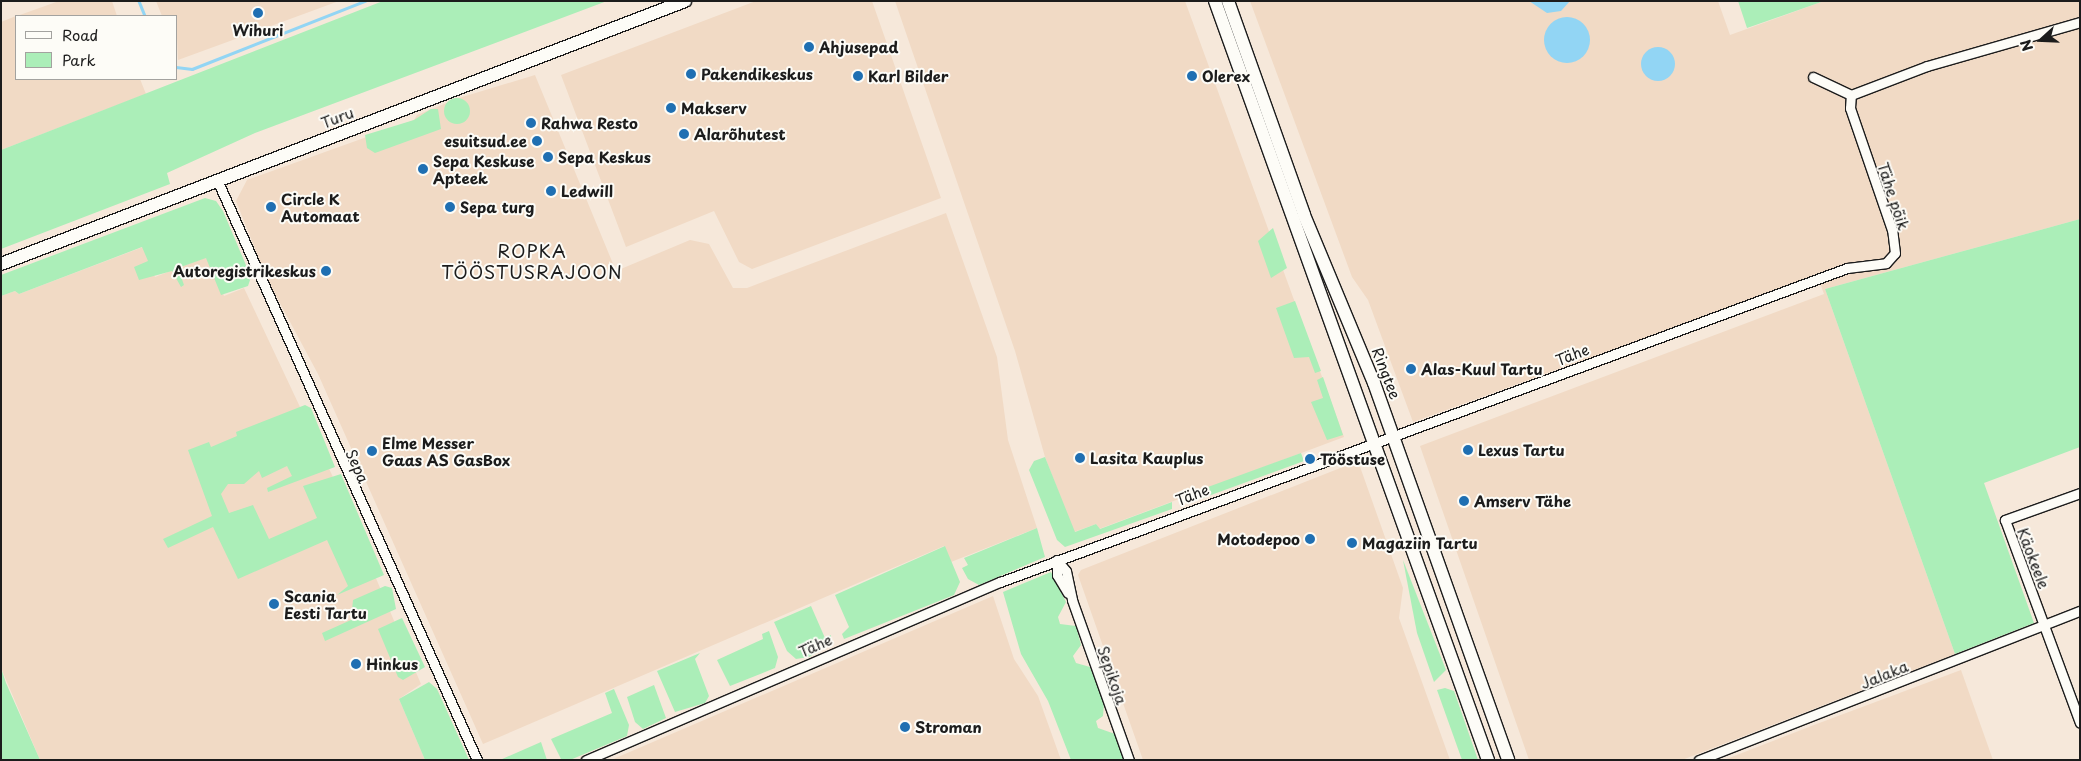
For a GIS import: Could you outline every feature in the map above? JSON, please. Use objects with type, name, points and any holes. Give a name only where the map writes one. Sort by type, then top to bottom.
[{"type":"main road","name":"Turu","points":[[1,264],[685,1]]},
{"type":"main road","points":[[1215,1],[1376,443],[1488,760]]},
{"type":"main road","name":"Ringtee","points":[[1228,1],[1304,214],[1393,436],[1508,760]]},
{"type":"street","points":[[1813,77],[1851,95],[1927,66],[2080,22]]},
{"type":"street","name":"Tähe põik","points":[[1817,280],[1847,268],[1886,263],[1895,254],[1892,230],[1850,108],[1851,95]]},
{"type":"street","name":"Sepa","points":[[218,182],[477,760]]},
{"type":"street","name":"Tähe","points":[[586,760],[1057,560],[1817,280]]},
{"type":"street","name":"Käokeele","points":[[2044,624],[2005,520],[2080,493]]},
{"type":"street","name":"Sepikoja","points":[[1057,560],[1066,571],[1072,600],[1129,760]]},
{"type":"street","name":"Jalaka","points":[[1698,760],[2080,611]]},
{"type":"street","points":[[2044,624],[2080,723]]},
{"type":"shaded area","points":[[59,1],[112,1],[117,15],[20,15]]},
{"type":"shaded area","points":[[156,1],[339,1],[178,60],[178,15],[162,15]]},
{"type":"shaded area","points":[[756,1],[872,1],[941,198],[752,269],[739,262],[714,211],[626,247],[561,75]]},
{"type":"shaded area","points":[[895,1],[1185,1],[1344,437],[1099,529],[1096,524],[1074,532],[1045,457],[1015,351]]},
{"type":"shaded area","points":[[1250,1],[1718,1],[1730,35],[1824,1],[2080,1],[2080,219],[1825,289],[1955,654],[1682,760],[1529,760],[1420,446],[1824,294],[1817,275],[1413,422],[1368,300],[1352,277]]},
{"type":"shaded area","points":[[15,16],[15,80],[140,80],[146,94],[1,150],[1,22]]},
{"type":"shaded area","points":[[535,75],[616,271],[690,240],[709,244],[733,288],[747,288],[946,213],[997,357],[1008,440],[1037,528],[951,562],[944,546],[483,744],[318,374],[267,279],[236,201],[247,180],[414,120],[417,115],[459,98]]},
{"type":"shaded area","points":[[143,247],[155,277],[206,257],[224,296],[244,288],[332,475],[421,684],[399,699],[425,760],[40,760],[1,668],[1,296],[15,291],[19,294]]},
{"type":"shaded area","points":[[1358,461],[1403,588],[1399,618],[1450,760],[1143,760],[1078,575],[1081,570]]},
{"type":"shaded area","points":[[993,596],[1014,659],[1038,696],[1061,760],[611,760]]},
{"type":"shaded area","points":[[1961,670],[1993,760],[1724,760],[1814,725]]},
{"type":"green space","points":[[383,1],[607,1],[255,133],[167,173],[170,184],[1,249],[1,150]]},
{"type":"green space","points":[[1738,1],[1824,1],[1747,28]]},
{"type":"green space","points":[[457,98],[466,102],[470,111],[466,120],[457,124],[448,120],[444,111],[448,102]]},
{"type":"green space","points":[[431,109],[438,109],[441,129],[375,153],[367,148],[365,135],[414,120]]},
{"type":"green space","points":[[205,198],[216,201],[223,211],[251,277],[248,286],[221,295],[206,258],[178,268],[184,285],[181,287],[172,271],[139,280],[134,267],[148,261],[142,247],[19,294],[15,291],[1,296],[1,275]]},
{"type":"green space","points":[[2080,219],[2080,447],[1984,483],[2034,623],[1955,654],[1825,289]]},
{"type":"green space","points":[[1273,228],[1287,268],[1271,278],[1258,241]]},
{"type":"green space","points":[[1295,301],[1321,371],[1315,373],[1309,357],[1294,358],[1276,308]]},
{"type":"green space","points":[[1323,377],[1343,435],[1327,440],[1311,402],[1323,398],[1317,380]]},
{"type":"green space","points":[[305,405],[311,408],[335,467],[268,492],[267,488],[292,476],[287,466],[262,478],[259,471],[244,484],[228,484],[221,494],[229,513],[253,505],[269,539],[317,518],[303,486],[341,474],[384,575],[337,595],[348,586],[327,540],[238,579],[213,527],[168,548],[163,539],[212,516],[188,450],[209,442],[211,447],[237,436],[236,432]]},
{"type":"green space","points":[[1301,453],[1304,461],[1200,499],[1197,491]]},
{"type":"green space","points":[[1045,457],[1075,532],[1096,524],[1100,529],[1172,502],[1172,509],[1065,547],[1057,540],[1029,470],[1034,461]]},
{"type":"green space","points":[[1037,528],[1045,557],[979,585],[968,579],[962,568],[968,565],[964,558]]},
{"type":"green space","points":[[945,546],[960,582],[954,595],[844,639],[842,634],[849,627],[835,595]]},
{"type":"green space","points":[[1403,560],[1446,670],[1434,682],[1417,633]]},
{"type":"green space","points":[[1051,572],[1066,602],[1058,617],[1060,624],[1076,626],[1081,645],[1073,656],[1076,663],[1090,667],[1104,703],[1103,716],[1096,721],[1098,728],[1115,734],[1124,760],[1071,760],[1048,701],[1021,654],[1003,592]]},
{"type":"green space","points":[[385,586],[392,588],[396,609],[325,641],[322,633],[351,620],[353,600]]},
{"type":"green space","points":[[811,606],[825,638],[831,635],[831,644],[809,657],[796,659],[787,651],[774,622]]},
{"type":"green space","points":[[402,618],[425,667],[403,680],[398,677],[378,629]]},
{"type":"green space","points":[[769,631],[778,657],[775,668],[730,686],[717,660],[763,639],[762,634]]},
{"type":"green space","points":[[700,653],[695,659],[709,696],[705,703],[675,712],[657,671]]},
{"type":"green space","points":[[1,668],[6,683],[40,760],[1,760]]},
{"type":"green space","points":[[429,682],[437,689],[469,760],[425,760],[399,699]]},
{"type":"green space","points":[[654,685],[666,718],[643,729],[635,722],[627,697]]},
{"type":"green space","points":[[1445,688],[1454,691],[1478,760],[1462,760],[1437,690]]},
{"type":"green space","points":[[614,689],[629,725],[627,736],[570,760],[561,759],[551,739],[612,713],[605,693]]},
{"type":"green space","points":[[541,742],[547,760],[500,760]]},
{"type":"water","points":[[1529,1],[1570,1],[1561,11],[1547,13]]},
{"type":"water","points":[[1572,17],[1584,23],[1589,31],[1589,49],[1584,57],[1576,62],[1562,63],[1550,57],[1545,49],[1544,35],[1550,23],[1558,18]]},
{"type":"water","points":[[1658,47],[1665,48],[1670,52],[1674,57],[1674,71],[1670,76],[1665,80],[1658,81],[1651,80],[1646,76],[1642,71],[1641,64],[1642,57],[1646,52],[1651,48]]},
{"type":"waterway","points":[[139,1],[145,15]]},
{"type":"waterway","points":[[178,67],[192,69],[365,1]]},
{"type":"place","name":"Wihuri","points":[[258,13]]},
{"type":"place","name":"Ahjusepad","points":[[809,47]]},
{"type":"place","name":"Pakendikeskus","points":[[691,74]]},
{"type":"place","name":"Karl Bilder","points":[[858,76]]},
{"type":"place","name":"Olerex","points":[[1192,76]]},
{"type":"place","name":"Makserv","points":[[671,108]]},
{"type":"place","name":"Rahwa Resto","points":[[531,123]]},
{"type":"place","name":"Alarõhutest","points":[[684,134]]},
{"type":"place","name":"esuitsud.ee","points":[[537,141]]},
{"type":"place","name":"Sepa Keskus","points":[[548,157]]},
{"type":"place","name":"Sepa Keskuse Apteek","points":[[423,169]]},
{"type":"place","name":"Ledwill","points":[[551,191]]},
{"type":"place","name":"Circle K Automaat","points":[[271,207]]},
{"type":"place","name":"Sepa turg","points":[[450,207]]},
{"type":"place","name":"Autoregistrikeskus","points":[[326,271]]},
{"type":"place","name":"Alas-Kuul Tartu","points":[[1411,369]]},
{"type":"place","name":"Lexus Tartu","points":[[1468,450]]},
{"type":"place","name":"Elme Messer Gaas AS GasBox","points":[[372,451]]},
{"type":"place","name":"Lasita Kauplus","points":[[1080,458]]},
{"type":"place","name":"Tööstuse","points":[[1310,459]]},
{"type":"place","name":"Amserv Tähe","points":[[1464,501]]},
{"type":"place","name":"Motodepoo","points":[[1310,539]]},
{"type":"place","name":"Magaziin Tartu","points":[[1352,543]]},
{"type":"place","name":"Scania Eesti Tartu","points":[[274,604]]},
{"type":"place","name":"Hinkus","points":[[356,664]]},
{"type":"place","name":"Stroman","points":[[905,727]]},
{"type":"district","name":"ROPKA TÖÖSTUSRAJOON","points":[[532,262]]}]
